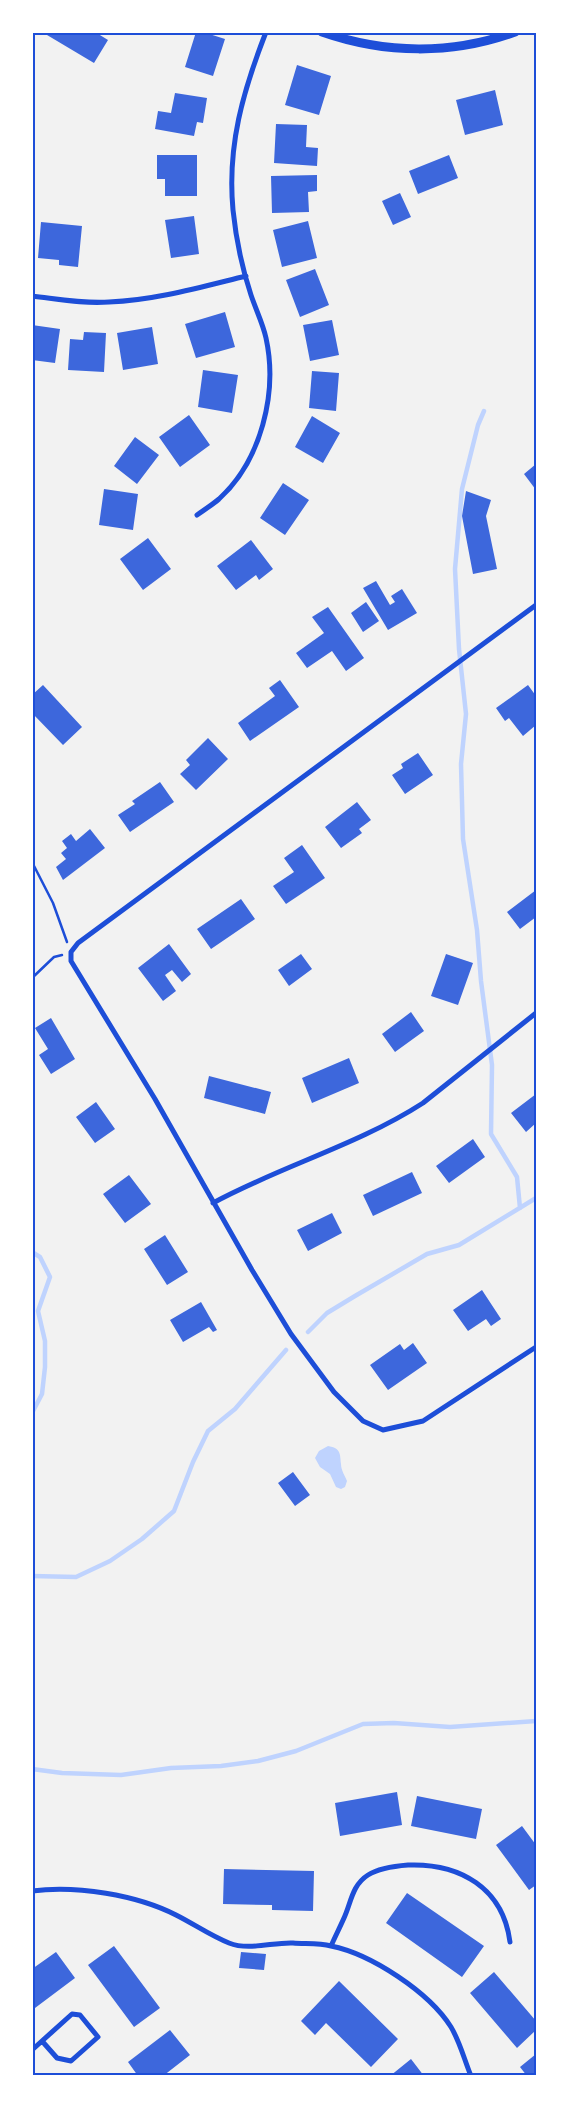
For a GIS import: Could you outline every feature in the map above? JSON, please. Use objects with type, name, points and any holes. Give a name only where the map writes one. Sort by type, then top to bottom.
[{"type":"street","points":[[197,515],[219,499],[238,477],[260,438],[268,403],[270,372],[266,338],[237,241],[233,208],[232,164],[236,128],[252,70],[266,32]]},
{"type":"street","points":[[322,32],[364,44],[427,49],[474,44],[515,32]]},
{"type":"street","points":[[32,296],[81,302],[132,300],[170,294],[246,276]]},
{"type":"street","points":[[536,605],[78,943],[71,952],[71,960],[155,1099],[213,1203],[291,1334],[314,1366],[349,1408],[364,1421],[384,1430],[423,1421],[536,1347]]},
{"type":"street","points":[[213,1203],[248,1184],[381,1127],[408,1112],[423,1103],[536,1013]]},
{"type":"street","points":[[331,1946],[345,1917],[354,1890],[368,1874],[396,1866],[425,1864],[459,1871],[486,1892],[498,1905],[504,1917],[510,1942]]},
{"type":"street","points":[[32,1891],[74,1889],[118,1896],[155,1906],[231,1944],[245,1947],[282,1943],[331,1946],[374,1963],[398,1976],[423,1996],[450,2026],[471,2076]]},
{"type":"street","points":[[32,2050],[42,2041],[72,2014],[80,2015],[98,2037],[72,2061],[57,2058],[42,2041]]},
{"type":"path","points":[[32,862],[53,903],[71,952],[54,957],[32,978]]},
{"type":"water","points":[[328,1446],[338,1450],[340,1454],[342,1468],[347,1481],[345,1487],[341,1489],[336,1487],[330,1474],[320,1467],[315,1458],[319,1451]]},
{"type":"building","points":[[48,32],[95,32],[108,40],[94,63],[47,35]]},
{"type":"building","points":[[196,32],[203,32],[225,39],[213,76],[185,67]]},
{"type":"building","points":[[297,65],[331,76],[319,115],[285,105]]},
{"type":"building","points":[[495,90],[503,125],[465,135],[456,100]]},
{"type":"building","points":[[175,93],[207,98],[203,123],[197,122],[194,136],[155,129],[158,111],[171,113]]},
{"type":"building","points":[[276,124],[307,125],[306,147],[318,148],[317,166],[274,163]]},
{"type":"building","points":[[157,155],[197,155],[197,196],[165,196],[165,179],[157,179]]},
{"type":"building","points":[[449,155],[458,178],[418,194],[409,171]]},
{"type":"building","points":[[317,175],[317,191],[308,192],[309,212],[272,213],[271,176]]},
{"type":"building","points":[[400,193],[411,217],[393,225],[382,201]]},
{"type":"building","points":[[194,216],[199,254],[171,258],[165,220]]},
{"type":"building","points":[[308,221],[317,258],[282,267],[273,230]]},
{"type":"building","points":[[41,222],[82,226],[78,267],[59,265],[59,260],[38,258]]},
{"type":"building","points":[[315,269],[329,305],[300,317],[286,280]]},
{"type":"building","points":[[225,312],[235,347],[196,358],[185,324]]},
{"type":"building","points":[[332,320],[339,355],[310,361],[303,325]]},
{"type":"building","points":[[32,325],[60,329],[55,363],[32,360]]},
{"type":"building","points":[[152,327],[158,364],[123,370],[117,333]]},
{"type":"building","points":[[84,332],[106,333],[104,372],[68,370],[70,339],[83,340]]},
{"type":"building","points":[[203,370],[238,375],[232,413],[198,407]]},
{"type":"building","points":[[312,371],[339,373],[336,411],[309,408]]},
{"type":"building","points":[[189,415],[210,445],[180,467],[159,437]]},
{"type":"building","points":[[312,416],[340,433],[323,463],[295,447]]},
{"type":"building","points":[[135,437],[159,455],[137,484],[114,466]]},
{"type":"building","points":[[536,464],[536,490],[524,474]]},
{"type":"building","points":[[283,483],[309,500],[285,535],[260,518]]},
{"type":"building","points":[[104,489],[138,494],[133,530],[99,525]]},
{"type":"building","points":[[466,491],[491,500],[486,516],[497,569],[473,574],[462,516]]},
{"type":"building","points":[[148,538],[171,569],[143,590],[120,559]]},
{"type":"building","points":[[251,540],[273,569],[259,580],[256,575],[236,590],[217,566]]},
{"type":"building","points":[[376,581],[390,605],[395,602],[391,596],[402,589],[417,613],[388,630],[363,588]]},
{"type":"building","points":[[366,602],[379,621],[363,632],[351,613]]},
{"type":"building","points":[[328,607],[364,658],[346,671],[332,651],[307,668],[296,653],[324,633],[312,617]]},
{"type":"building","points":[[280,680],[299,707],[250,741],[238,723],[275,696],[269,688]]},
{"type":"building","points":[[43,685],[82,727],[63,745],[32,713],[32,695]]},
{"type":"building","points":[[528,685],[536,696],[536,725],[523,736],[509,718],[505,721],[496,708]]},
{"type":"building","points":[[208,738],[228,759],[196,790],[180,774],[190,765],[186,760]]},
{"type":"building","points":[[418,753],[433,775],[405,794],[392,775],[403,768],[401,764]]},
{"type":"building","points":[[160,782],[174,802],[130,832],[118,815],[135,804],[132,801]]},
{"type":"building","points":[[357,802],[371,820],[359,829],[362,833],[341,848],[325,827]]},
{"type":"building","points":[[90,829],[105,848],[63,880],[56,867],[66,859],[61,853],[67,848],[62,841],[71,834],[76,841]]},
{"type":"building","points":[[302,845],[325,878],[286,904],[273,886],[294,872],[284,858]]},
{"type":"building","points":[[536,890],[536,917],[520,929],[507,912]]},
{"type":"building","points":[[241,899],[255,919],[211,949],[197,929]]},
{"type":"building","points":[[169,944],[191,974],[182,982],[172,970],[165,975],[176,991],[163,1001],[138,968]]},
{"type":"building","points":[[301,954],[312,969],[289,986],[278,970]]},
{"type":"building","points":[[446,954],[473,963],[458,1005],[431,996]]},
{"type":"building","points":[[411,1012],[424,1031],[395,1052],[382,1034]]},
{"type":"building","points":[[51,1018],[75,1059],[51,1074],[39,1055],[48,1049],[35,1028]]},
{"type":"building","points":[[349,1058],[359,1083],[312,1103],[302,1078]]},
{"type":"building","points":[[209,1076],[271,1092],[265,1114],[204,1098]]},
{"type":"building","points":[[536,1094],[536,1123],[526,1132],[511,1113]]},
{"type":"building","points":[[96,1102],[115,1129],[95,1143],[76,1117]]},
{"type":"building","points":[[473,1139],[485,1157],[449,1183],[436,1166]]},
{"type":"building","points":[[412,1172],[422,1193],[373,1216],[363,1195]]},
{"type":"building","points":[[129,1175],[151,1204],[125,1223],[103,1194]]},
{"type":"building","points":[[332,1213],[342,1233],[308,1251],[297,1230]]},
{"type":"building","points":[[165,1235],[188,1272],[167,1285],[144,1249]]},
{"type":"building","points":[[482,1290],[501,1319],[491,1326],[486,1319],[468,1331],[453,1310]]},
{"type":"building","points":[[201,1302],[217,1330],[213,1332],[209,1327],[183,1342],[170,1320]]},
{"type":"building","points":[[413,1343],[427,1363],[388,1390],[370,1365],[400,1344],[404,1350]]},
{"type":"building","points":[[293,1472],[310,1495],[295,1506],[278,1483]]},
{"type":"building","points":[[397,1792],[402,1825],[340,1836],[335,1803]]},
{"type":"building","points":[[417,1796],[482,1809],[476,1839],[411,1826]]},
{"type":"building","points":[[522,1826],[536,1845],[536,1885],[529,1890],[496,1845]]},
{"type":"building","points":[[224,1869],[314,1871],[313,1911],[272,1910],[272,1905],[223,1904]]},
{"type":"building","points":[[407,1893],[484,1946],[462,1977],[386,1923]]},
{"type":"building","points":[[114,1946],[160,2008],[134,2027],[88,1965]]},
{"type":"building","points":[[56,1952],[75,1978],[35,2008],[32,2003],[32,1969]]},
{"type":"building","points":[[241,1952],[266,1954],[264,1970],[239,1968]]},
{"type":"building","points":[[494,1972],[536,2021],[536,2030],[517,2048],[470,1993]]},
{"type":"building","points":[[339,1981],[398,2039],[371,2067],[326,2023],[315,2035],[301,2021]]},
{"type":"building","points":[[170,2030],[190,2055],[163,2076],[138,2076],[128,2062]]},
{"type":"building","points":[[536,2054],[536,2076],[527,2076],[520,2067]]},
{"type":"building","points":[[411,2059],[424,2076],[390,2076]]},
{"type":"waterway","points":[[484,411],[478,425],[462,489],[455,569],[459,649],[466,714],[461,764],[463,839],[477,930],[481,981],[492,1065],[491,1134],[517,1177],[520,1208]]},
{"type":"waterway","points":[[308,1332],[327,1313],[355,1296],[427,1254],[459,1245],[536,1198]]},
{"type":"waterway","points":[[32,1252],[40,1257],[50,1277],[38,1311],[45,1341],[45,1367],[42,1394],[32,1413]]},
{"type":"waterway","points":[[32,1576],[76,1577],[110,1561],[142,1539],[174,1511],[193,1462],[208,1431],[235,1409],[286,1350]]},
{"type":"waterway","points":[[32,1769],[62,1773],[121,1775],[171,1768],[221,1766],[258,1761],[296,1751],[363,1724],[394,1723],[450,1727],[536,1721]]}]
